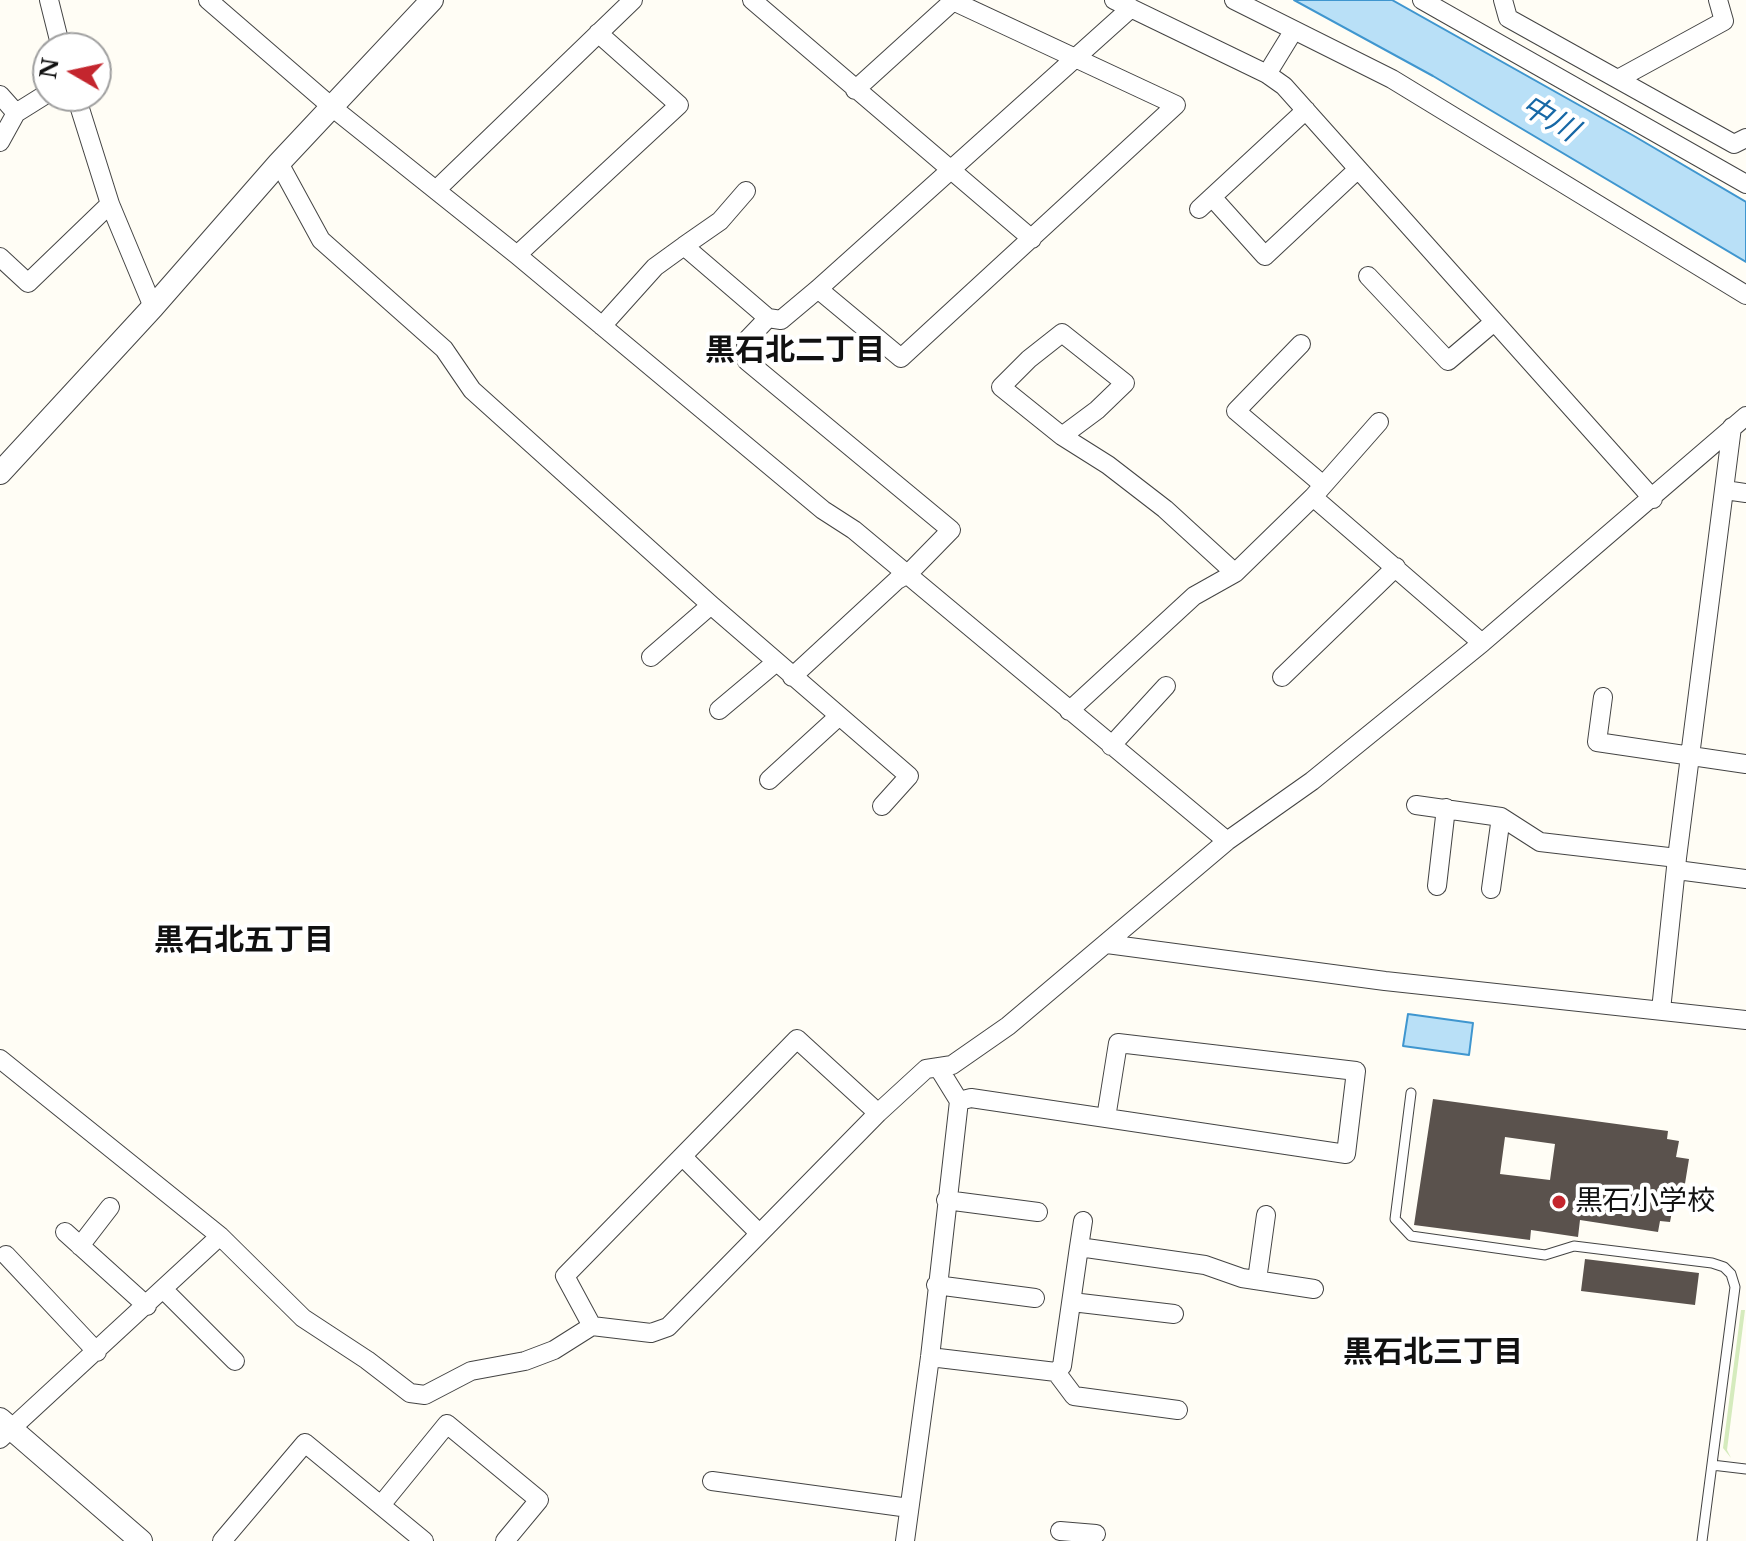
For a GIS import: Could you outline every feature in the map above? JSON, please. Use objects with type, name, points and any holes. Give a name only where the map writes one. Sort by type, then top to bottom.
[{"type":"street","points":[[49,0],[57,32]]},
{"type":"street","points":[[208,0],[333,108],[517,255],[823,510],[854,530],[908,574],[1227,841]]},
{"type":"street","points":[[0,473],[153,307],[279,163],[432,0]]},
{"type":"street","points":[[436,190],[633,0]]},
{"type":"street","points":[[752,0],[1032,239]]},
{"type":"street","points":[[1234,0],[1392,79],[1746,295]]},
{"type":"street","points":[[1422,0],[1746,184]]},
{"type":"street","points":[[1503,0],[1508,18],[1734,144],[1746,138]]},
{"type":"street","points":[[1618,79],[1724,21],[1718,0]]},
{"type":"street","points":[[818,289],[901,358],[1176,105],[953,1],[855,90]]},
{"type":"street","points":[[684,246],[768,318],[781,320],[1076,58],[1123,4],[1267,74],[1284,86],[1653,499]]},
{"type":"street","points":[[1267,74],[1294,30]]},
{"type":"street","points":[[517,255],[679,105],[598,33]]},
{"type":"street","points":[[0,95],[16,113]]},
{"type":"street","points":[[0,142],[16,113],[32,103]]},
{"type":"street","points":[[1306,110],[1206,203],[1265,256],[1357,170]]},
{"type":"street","points":[[81,112],[110,204],[153,307]]},
{"type":"street","points":[[279,163],[321,240],[444,349],[472,390],[775,663],[909,776],[882,806]]},
{"type":"street","points":[[602,326],[655,267],[720,221],[746,191]]},
{"type":"street","points":[[0,257],[28,283],[110,204]]},
{"type":"street","points":[[1368,276],[1448,361],[1494,322]]},
{"type":"street","points":[[768,318],[746,341],[747,361],[951,530],[908,574],[897,580],[792,677]]},
{"type":"street","points":[[1062,436],[1097,410],[1125,383],[1062,333],[1029,359],[1001,387],[1062,436],[1108,465],[1165,509],[1235,573]]},
{"type":"street","points":[[1301,344],[1236,411],[1396,567],[1482,643]]},
{"type":"street","points":[[1069,711],[1194,596],[1235,573],[1318,490],[1379,422]]},
{"type":"street","points":[[0,1059],[220,1236],[303,1318],[410,1393],[425,1395],[471,1371],[525,1361],[554,1350],[592,1326],[651,1333],[668,1327],[878,1113],[926,1069],[952,1065],[1008,1026],[1227,841],[1312,781],[1482,643],[1739,422]]},
{"type":"street","points":[[1661,1010],[1725,490],[1739,422]]},
{"type":"street","points":[[1725,490],[1746,493]]},
{"type":"street","points":[[1282,677],[1396,567]]},
{"type":"street","points":[[651,657],[711,605]]},
{"type":"street","points":[[719,710],[775,663]]},
{"type":"street","points":[[1111,746],[1166,686]]},
{"type":"street","points":[[1603,697],[1597,742],[1746,764]]},
{"type":"street","points":[[769,780],[838,717]]},
{"type":"street","points":[[1416,805],[1501,817],[1540,842],[1677,864],[1746,879]]},
{"type":"street","points":[[1437,886],[1446,808]]},
{"type":"street","points":[[1491,889],[1501,817]]},
{"type":"street","points":[[1107,944],[1385,981],[1746,1020]]},
{"type":"street","points":[[592,1326],[565,1276],[797,1039],[878,1113]]},
{"type":"street","points":[[959,1101],[971,1098],[1346,1154],[1356,1071],[1118,1043],[1106,1118]]},
{"type":"street","points":[[905,1541],[930,1357],[959,1101],[938,1067]]},
{"type":"street","points":[[683,1157],[759,1233]]},
{"type":"street","points":[[946,1200],[1038,1212]]},
{"type":"street","points":[[80,1246],[110,1207]]},
{"type":"street","points":[[1257,1280],[1266,1215]]},
{"type":"street","points":[[1056,1372],[1062,1366],[1083,1221]]},
{"type":"street","points":[[65,1232],[147,1306]]},
{"type":"street","points":[[141,1541],[4,1429],[97,1352],[220,1236]]},
{"type":"street","points":[[1079,1247],[1205,1265],[1242,1278],[1314,1289]]},
{"type":"street","points":[[6,1255],[97,1352]]},
{"type":"street","points":[[936,1285],[1035,1298]]},
{"type":"street","points":[[164,1290],[235,1361]]},
{"type":"street","points":[[1072,1302],[1174,1314]]},
{"type":"street","points":[[930,1357],[1056,1372],[1074,1396],[1178,1410]]},
{"type":"street","points":[[381,1505],[447,1424],[539,1500],[505,1541]]},
{"type":"street","points":[[222,1541],[305,1443],[424,1541]]},
{"type":"street","points":[[712,1481],[909,1508]]},
{"type":"lane","points":[[1411,1093],[1395,1219],[1411,1236],[1545,1255],[1574,1246],[1712,1263],[1724,1267],[1731,1274],[1735,1287],[1702,1541]]},
{"type":"lane","points":[[1712,1465],[1746,1469]]},
{"type":"green space","points":[[1741,1310],[1745,1310],[1727,1450],[1731,1458],[1723,1448]]},
{"type":"water","name":"中川","points":[[1294,0],[1392,0],[1634,136],[1746,202],[1746,262],[1433,76]]},
{"type":"water","points":[[1408,1014],[1473,1023],[1469,1055],[1403,1046]]},
{"type":"building","points":[[1433,1099],[1668,1131],[1667,1139],[1679,1141],[1676,1157],[1689,1159],[1682,1202],[1674,1201],[1670,1222],[1660,1221],[1658,1232],[1580,1220],[1578,1237],[1531,1230],[1530,1240],[1414,1225]],"holes":[[[1505,1137],[1555,1144],[1550,1180],[1500,1174]]]},
{"type":"building","points":[[1585,1259],[1699,1273],[1695,1305],[1581,1291]]},
{"type":"place","name":"黒石小学校","points":[[1559,1202]]},
{"type":"district","name":"黒石北二丁目","points":[[795,352]]},
{"type":"district","name":"黒石北五丁目","points":[[244,942]]},
{"type":"district","name":"黒石北三丁目","points":[[1433,1354]]}]
